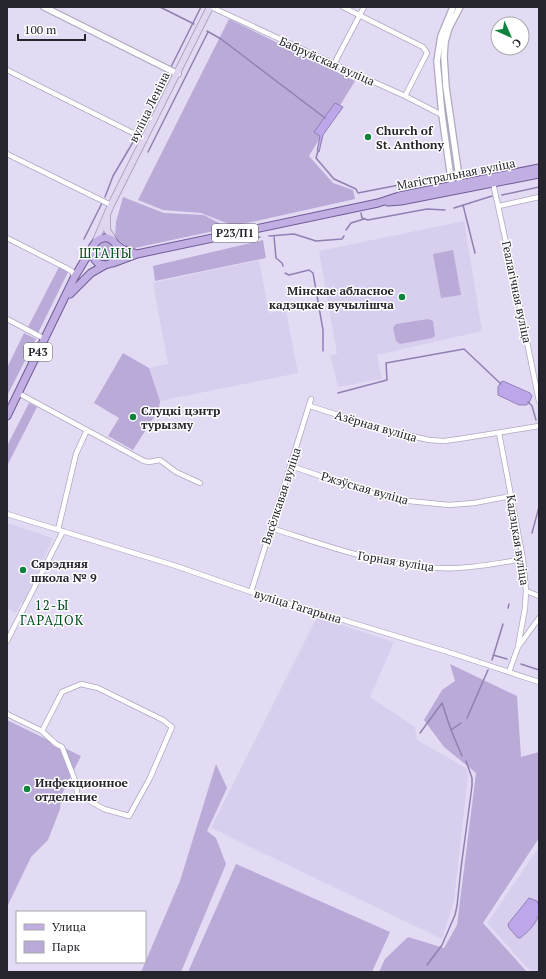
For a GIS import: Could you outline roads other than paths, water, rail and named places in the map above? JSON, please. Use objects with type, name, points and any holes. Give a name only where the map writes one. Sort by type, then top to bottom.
[{"type":"main road","name":"вуліца Леніна","points":[[7,416],[9,406],[18,394],[66,298],[77,281],[107,216],[211,7]]},
{"type":"main road","name":"Магістральная вуліца","points":[[456,187],[539,168]]},
{"type":"main road","name":"Магістральная вуліца","points":[[113,263],[137,254],[378,203],[399,196],[493,183],[539,174]]},
{"type":"main road","points":[[107,216],[107,230],[115,243],[118,252],[118,256],[113,263]]},
{"type":"main road","points":[[105,265],[100,264],[93,259],[91,250],[94,244],[104,238],[115,243],[122,249],[137,254]]},
{"type":"main road","name":"Р43","points":[[105,265],[113,263]]},
{"type":"main road","name":"вуліца Леніна","points":[[77,281],[105,265]]},
{"type":"street","points":[[44,7],[178,74]]},
{"type":"street","name":"Бабруйская вуліца","points":[[211,7],[405,96],[442,115]]},
{"type":"street","points":[[343,7],[423,47],[426,50],[427,52],[405,96]]},
{"type":"street","points":[[334,64],[364,7]]},
{"type":"street","points":[[453,7],[444,26],[438,48],[437,73],[442,115],[456,187]]},
{"type":"street","points":[[456,187],[444,57],[445,42],[449,28],[460,7]]},
{"type":"street","points":[[7,70],[145,139]]},
{"type":"street","points":[[7,154],[112,206]]},
{"type":"street","name":"Геалагічная вуліца","points":[[493,183],[539,401]]},
{"type":"street","points":[[499,206],[539,197]]},
{"type":"street","points":[[7,238],[73,272],[77,281]]},
{"type":"street","points":[[7,320],[45,339]]},
{"type":"street","points":[[18,394],[144,461],[149,462],[160,460],[176,472],[200,483]]},
{"type":"street","name":"Вясёлкавая вуліца","points":[[251,592],[311,399]]},
{"type":"street","name":"Азёрная вуліца","points":[[310,406],[381,429],[429,440],[444,441],[539,426]]},
{"type":"street","points":[[7,641],[61,530],[76,454],[87,430]]},
{"type":"street","name":"Кадэцкая вуліца","points":[[499,433],[523,558],[526,591],[522,628],[518,647]]},
{"type":"street","name":"Ржэўская вуліца","points":[[291,466],[367,492],[399,500],[449,505],[474,503],[511,496]]},
{"type":"street","name":"вуліца Гагарына","points":[[7,514],[176,566],[251,592],[445,651],[539,682]]},
{"type":"street","name":"Горная вуліца","points":[[271,528],[342,551],[411,566],[456,568],[484,566],[523,558]]},
{"type":"street","points":[[526,591],[539,596]]},
{"type":"street","points":[[510,672],[518,647],[539,618]]},
{"type":"street","points":[[7,714],[42,731],[56,744],[62,747],[76,782],[77,794],[104,809],[129,816],[150,778],[172,727],[163,720],[98,688],[81,684],[62,692],[42,731]]},
{"type":"waterway","points":[[160,7],[194,24]]},
{"type":"waterway","points":[[171,67],[201,7]]},
{"type":"waterway","points":[[207,31],[221,39],[325,118]]},
{"type":"waterway","points":[[148,152],[208,32]]},
{"type":"waterway","points":[[139,132],[169,73]]},
{"type":"waterway","points":[[105,197],[113,176],[136,137]]},
{"type":"waterway","points":[[318,151],[316,158],[334,179],[356,189],[358,193],[404,184]]},
{"type":"waterway","points":[[502,195],[539,187]]},
{"type":"waterway","points":[[454,208],[492,196]]},
{"type":"waterway","points":[[84,239],[102,203]]},
{"type":"waterway","points":[[463,205],[475,253]]},
{"type":"waterway","points":[[361,213],[362,218],[368,220],[427,209],[445,210]]},
{"type":"waterway","points":[[346,230],[351,223],[364,219]]},
{"type":"waterway","points":[[269,236],[294,234],[316,241],[342,239],[344,236]]},
{"type":"waterway","points":[[274,236],[276,258],[282,263],[283,266]]},
{"type":"waterway","points":[[237,241],[260,237]]},
{"type":"waterway","points":[[285,273],[289,275],[309,270],[313,273],[323,330],[323,351]]},
{"type":"waterway","points":[[338,393],[387,380],[386,363],[464,349],[501,384]]},
{"type":"waterway","points":[[528,402],[532,406],[536,420]]},
{"type":"waterway","points":[[532,533],[539,507]]},
{"type":"waterway","points":[[508,608],[509,604]]},
{"type":"waterway","points":[[492,660],[503,624]]},
{"type":"waterway","points":[[493,655],[507,659]]},
{"type":"waterway","points":[[521,664],[539,670]]},
{"type":"waterway","points":[[467,718],[488,670]]},
{"type":"waterway","points":[[420,733],[442,703],[451,730],[461,723]]},
{"type":"waterway","points":[[451,730],[462,756]]},
{"type":"waterway","points":[[427,965],[442,945],[455,915],[457,906],[472,786],[472,778],[466,761]]},
{"type":"place","name":"Church of St. Anthony","points":[[368,137]]},
{"type":"place","name":"Мінскае абласное кадэцкае вучылішча","points":[[402,297]]},
{"type":"place","name":"Слуцкі цэнтр турызму","points":[[133,417]]},
{"type":"place","name":"Сярэдняя школа № 9","points":[[23,570]]},
{"type":"place","name":"Инфекционное отделение","points":[[27,789]]},
{"type":"district","name":"ШТАНЫ","points":[[106,253]]},
{"type":"district","name":"12-Ы ГАРАДОК","points":[[52,612]]}]
